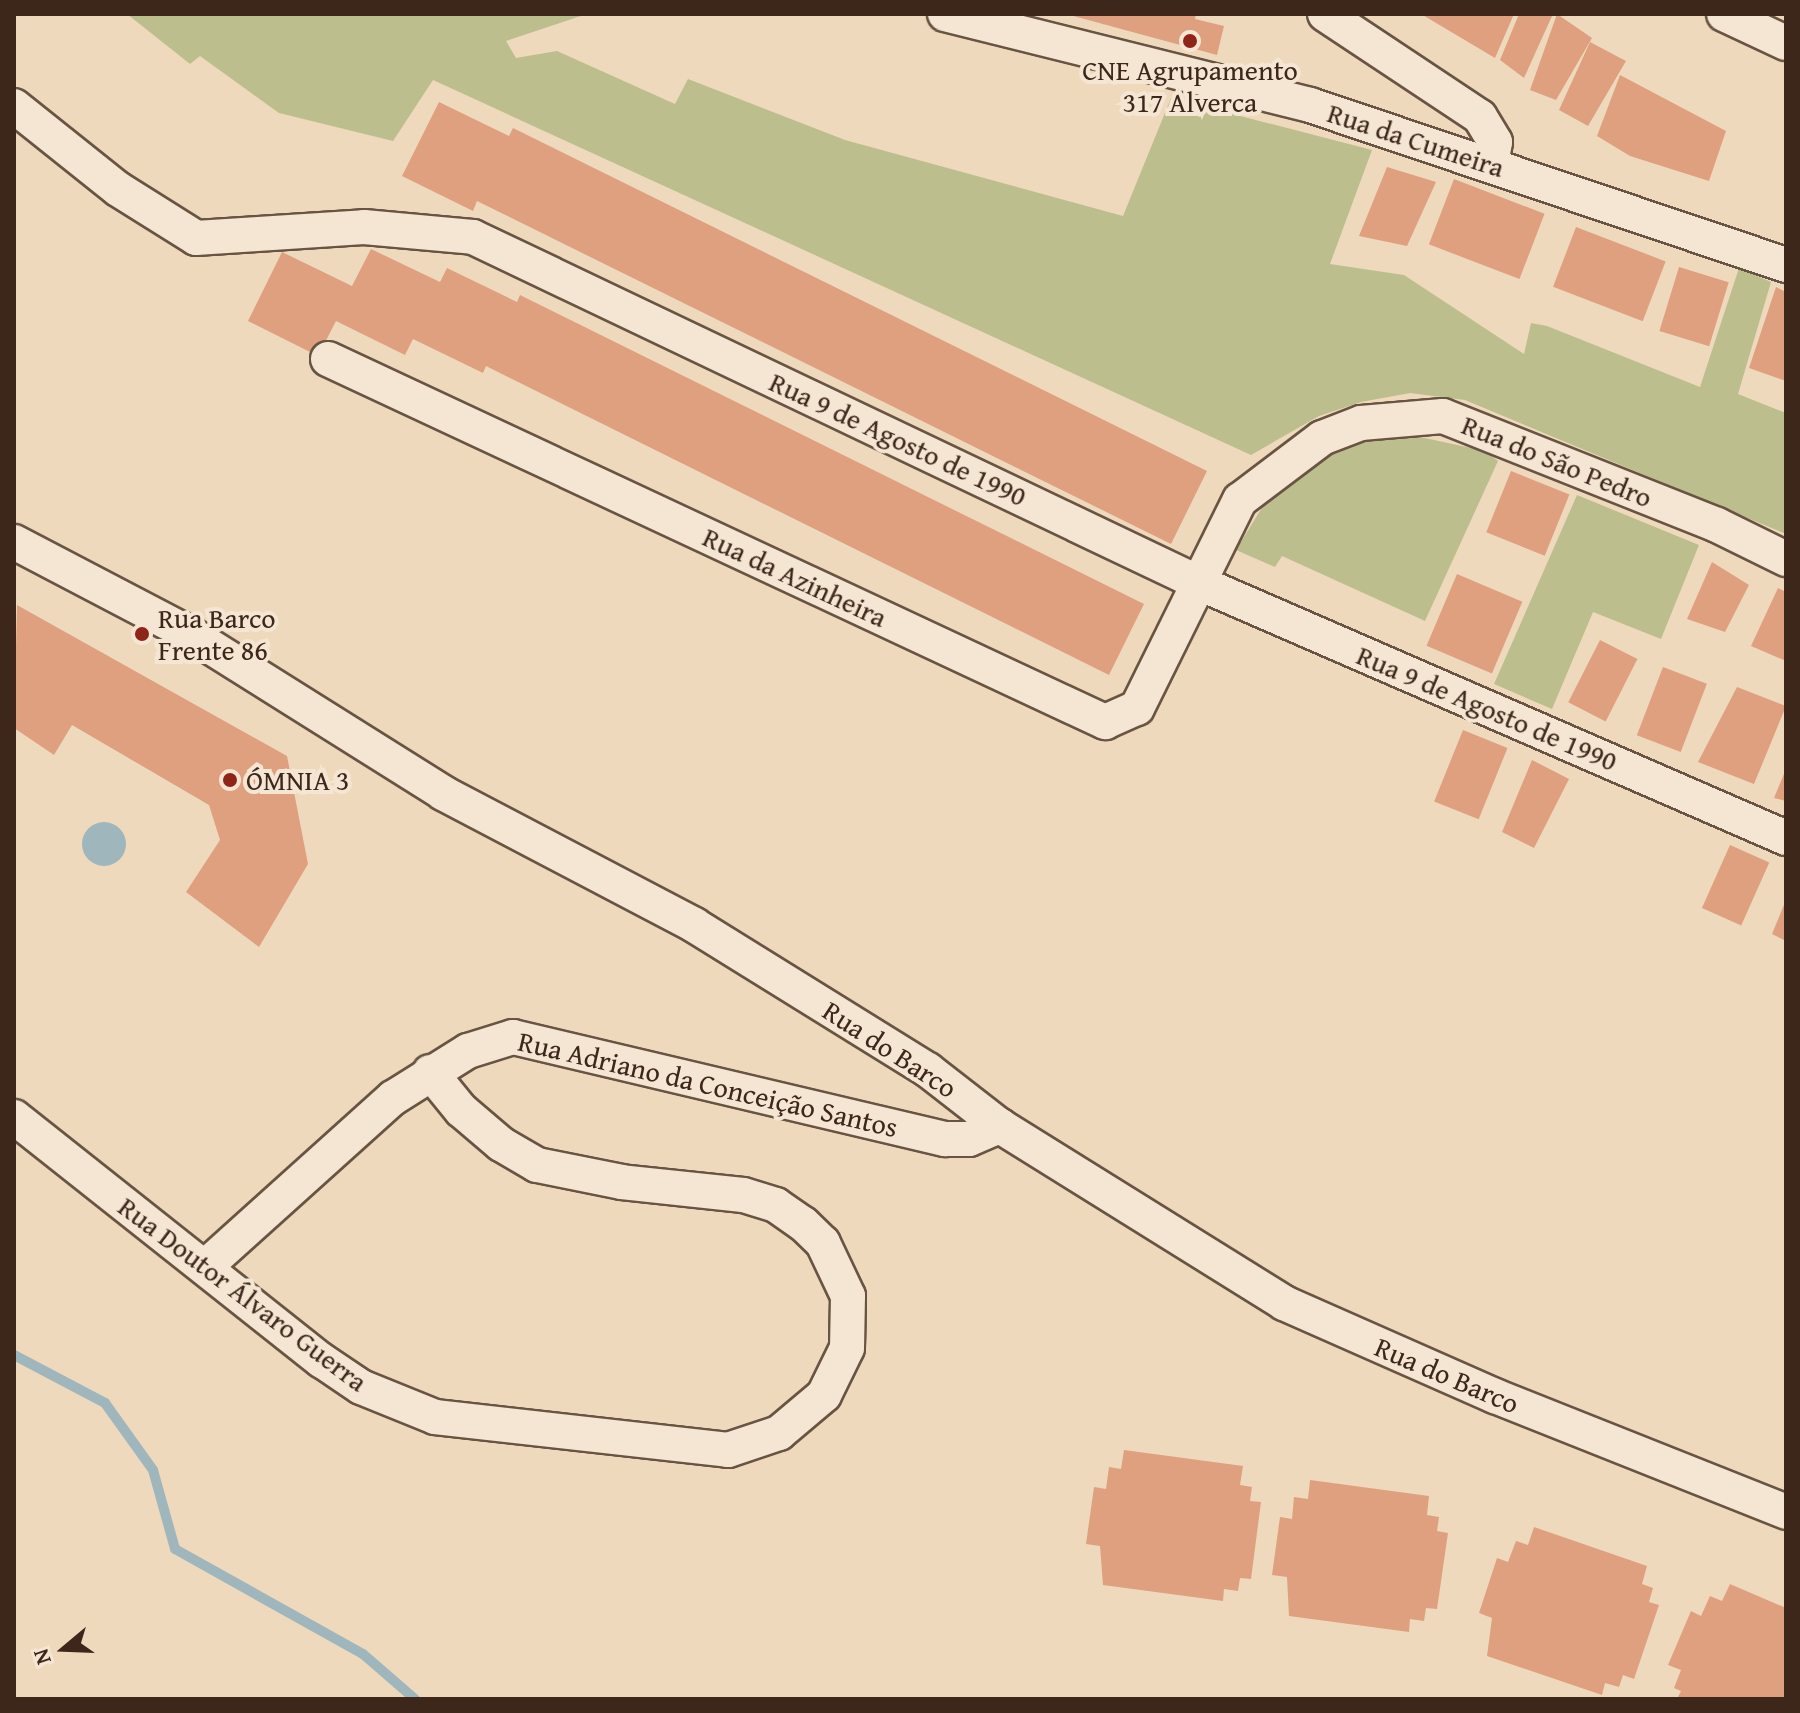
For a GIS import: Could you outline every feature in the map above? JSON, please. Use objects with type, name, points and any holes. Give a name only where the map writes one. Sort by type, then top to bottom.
[{"type":"street","name":"Rua da Cumeira","points":[[945,14],[1310,105],[1786,265]]},
{"type":"street","points":[[1325,14],[1480,117],[1495,142],[1491,164]]},
{"type":"street","points":[[1724,14],[1786,43]]},
{"type":"street","name":"Rua 9 de Agosto de 1990","points":[[14,106],[118,189],[196,238],[364,227],[473,237],[1197,582],[1786,838]]},
{"type":"street","name":"Rua da Azinheira","points":[[328,359],[1105,722],[1137,708],[1197,582]]},
{"type":"street","name":"Rua do São Pedro","points":[[1197,582],[1240,500],[1284,462],[1322,438],[1361,423],[1443,416],[1717,525],[1786,559]]},
{"type":"street","name":"Rua do Barco","points":[[14,542],[190,634],[443,793],[694,925],[928,1070],[1000,1126],[1245,1281],[1321,1322],[1786,1512]]},
{"type":"street","name":"Rua Adriano da Conceição Santos","points":[[205,1267],[393,1098],[468,1051],[513,1037],[945,1139],[969,1139],[1000,1126]]},
{"type":"street","name":"Rua Doutor Álvaro Guerra","points":[[14,1117],[361,1387],[435,1417],[728,1450],[779,1433],[824,1395],[847,1348],[848,1296],[823,1243],[803,1224],[776,1205],[743,1195],[622,1182],[537,1165],[501,1144],[461,1110],[430,1072]]},
{"type":"green space","points":[[127,14],[573,14],[581,16],[506,41],[516,58],[557,51],[675,104],[688,79],[845,140],[1123,216],[1171,98],[1372,150],[1330,264],[1404,275],[1524,354],[1531,323],[1547,326],[1700,387],[1739,268],[1771,282],[1738,394],[1786,413],[1786,534],[1465,400],[1410,393],[1361,402],[1319,416],[1251,455],[433,80],[393,141],[279,113],[200,56],[190,64]]},
{"type":"green space","points":[[1411,435],[1485,451],[1498,461],[1425,621],[1282,556],[1275,567],[1236,550],[1266,501],[1314,461],[1359,442]]},
{"type":"green space","points":[[1577,495],[1699,545],[1661,639],[1593,612],[1552,709],[1494,684]]},
{"type":"water","points":[[104,822],[120,828],[126,844],[120,860],[104,866],[88,860],[82,844],[88,828]]},
{"type":"building","name":"CNE Agrupamento 317 Alverca","points":[[1066,14],[1196,14],[1195,19],[1224,26],[1217,55]]},
{"type":"building","points":[[1421,14],[1514,14],[1495,58]]},
{"type":"building","points":[[1519,14],[1552,16],[1524,78],[1500,60]]},
{"type":"building","points":[[1557,14],[1592,38],[1556,100],[1530,90]]},
{"type":"building","points":[[1590,42],[1626,61],[1588,126],[1559,110]]},
{"type":"building","points":[[1620,75],[1726,131],[1709,181],[1630,156],[1597,136]]},
{"type":"building","points":[[439,102],[509,136],[513,128],[1207,471],[1171,544],[477,201],[473,211],[402,176]]},
{"type":"building","points":[[1387,167],[1436,182],[1407,246],[1359,236]]},
{"type":"building","points":[[1454,179],[1545,214],[1519,279],[1429,244]]},
{"type":"building","points":[[1576,227],[1666,261],[1643,321],[1553,287]]},
{"type":"building","points":[[371,249],[440,282],[447,268],[517,302],[520,295],[1144,604],[1109,675],[486,366],[483,373],[413,339],[405,355],[336,321],[318,356],[248,321],[282,252],[352,286]]},
{"type":"building","points":[[1679,267],[1729,282],[1709,346],[1659,331]]},
{"type":"building","points":[[1776,287],[1786,292],[1786,381],[1749,368]]},
{"type":"building","points":[[1511,471],[1569,495],[1545,556],[1486,532]]},
{"type":"building","points":[[1712,562],[1749,585],[1725,632],[1687,619]]},
{"type":"building","points":[[1457,574],[1522,602],[1492,674],[1427,646]]},
{"type":"building","points":[[1778,588],[1786,592],[1786,661],[1751,646]]},
{"type":"building","name":"ÓMNIA 3","points":[[17,605],[287,756],[308,864],[259,947],[186,892],[220,840],[209,805],[72,725],[54,755],[14,728]]},
{"type":"building","points":[[1600,640],[1637,659],[1606,721],[1568,702]]},
{"type":"building","points":[[1663,667],[1707,684],[1681,752],[1637,735]]},
{"type":"building","points":[[1737,687],[1786,706],[1754,784],[1698,762]]},
{"type":"building","points":[[1463,730],[1508,748],[1479,819],[1434,801]]},
{"type":"building","points":[[1532,760],[1569,779],[1534,848],[1502,832]]},
{"type":"building","points":[[1786,769],[1786,801],[1774,798]]},
{"type":"building","points":[[1730,845],[1769,862],[1741,926],[1702,908]]},
{"type":"building","points":[[1786,900],[1786,941],[1772,934]]},
{"type":"building","points":[[1124,1450],[1243,1466],[1240,1485],[1252,1487],[1250,1501],[1261,1502],[1251,1579],[1240,1578],[1238,1591],[1224,1589],[1223,1601],[1103,1585],[1100,1546],[1086,1544],[1094,1487],[1106,1489],[1109,1467],[1121,1469]]},
{"type":"building","points":[[1310,1480],[1429,1496],[1427,1515],[1439,1517],[1437,1531],[1448,1533],[1437,1609],[1426,1608],[1424,1621],[1410,1619],[1409,1632],[1289,1616],[1287,1577],[1272,1575],[1280,1517],[1292,1519],[1294,1497],[1308,1499]]},
{"type":"building","points":[[1534,1527],[1647,1566],[1642,1584],[1653,1588],[1649,1602],[1659,1605],[1634,1679],[1623,1675],[1619,1687],[1605,1683],[1602,1695],[1487,1656],[1492,1618],[1479,1613],[1497,1558],[1508,1562],[1516,1541],[1528,1545]]},
{"type":"building","points":[[1730,1584],[1786,1608],[1786,1699],[1677,1699],[1681,1691],[1674,1688],[1681,1670],[1668,1665],[1691,1611],[1701,1616],[1710,1596],[1722,1601]]},
{"type":"waterway","points":[[14,1355],[105,1403],[153,1470],[175,1549],[363,1654],[415,1699]]},
{"type":"place","name":"CNE Agrupamento 317 Alverca","points":[[1190,41]]},
{"type":"place","name":"Rua Barco Frente 86","points":[[142,634]]},
{"type":"place","name":"ÓMNIA 3","points":[[230,780]]}]
